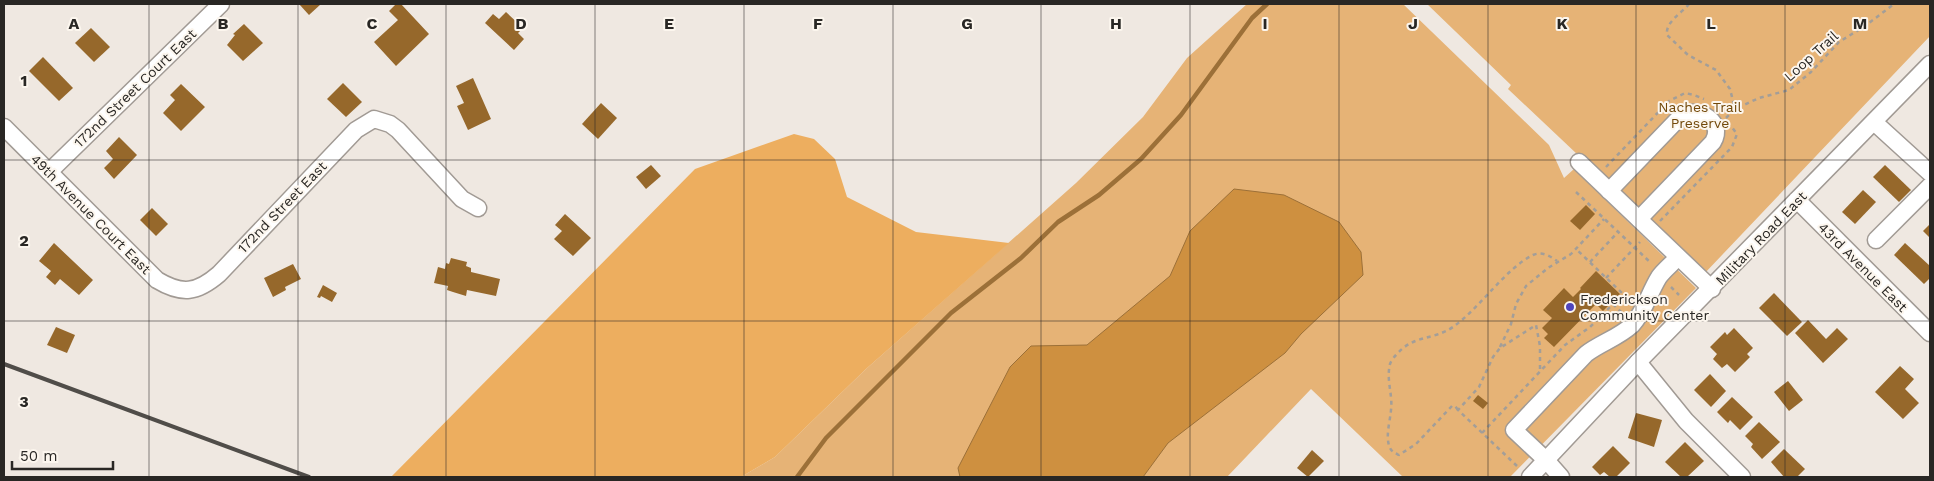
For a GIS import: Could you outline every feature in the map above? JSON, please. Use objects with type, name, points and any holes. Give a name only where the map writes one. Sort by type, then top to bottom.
[{"type":"street","name":"172nd Street Court East","points":[[49,172],[221,4]]},
{"type":"street","name":"Military Road East","points":[[1530,477],[1638,362],[1712,289],[1930,64]]},
{"type":"street","points":[[1609,191],[1682,115],[1688,112],[1700,113],[1714,122],[1717,130],[1713,142],[1639,219]]},
{"type":"street","name":"172nd Street East","points":[[183,290],[201,287],[219,274],[356,130],[366,122],[378,119],[398,130],[462,199],[478,208]]},
{"type":"street","points":[[1874,122],[1930,173]]},
{"type":"street","name":"49th Avenue Court East","points":[[4,127],[157,280],[171,288],[183,290]]},
{"type":"street","points":[[1579,162],[1712,289]]},
{"type":"street","points":[[1876,240],[1930,186]]},
{"type":"street","name":"43rd Avenue East","points":[[1797,200],[1930,333]]},
{"type":"street","points":[[1561,477],[1514,430],[1586,354],[1596,346],[1620,334],[1632,324],[1647,302],[1660,275],[1678,257]]},
{"type":"street","points":[[1638,362],[1686,421],[1742,477]]},
{"type":"path","points":[[1689,4],[1668,25],[1667,35],[1688,55],[1716,70],[1730,89],[1735,109]]},
{"type":"path","name":"Loop Trail","points":[[1655,227],[1732,147],[1737,134],[1725,119],[1735,109],[1759,98],[1789,90],[1812,72],[1838,42],[1865,26],[1894,4]]},
{"type":"path","points":[[1604,168],[1676,96],[1694,95],[1703,98],[1707,102]]},
{"type":"path","points":[[1576,192],[1656,268]]},
{"type":"path","points":[[1458,410],[1479,387],[1493,357],[1500,348],[1511,324],[1516,304],[1526,286],[1539,274],[1576,249],[1604,219]]},
{"type":"path","points":[[1590,262],[1618,232]]},
{"type":"path","points":[[1606,278],[1640,242]]},
{"type":"path","points":[[1482,433],[1571,340],[1590,327],[1623,294],[1576,249]]},
{"type":"path","points":[[1517,466],[1455,406],[1452,406],[1416,444],[1399,455],[1393,452],[1390,448],[1388,436],[1392,409],[1388,381],[1390,364],[1406,344],[1445,332],[1462,320],[1515,268],[1534,254],[1549,255],[1557,261]]},
{"type":"path","points":[[1613,304],[1627,318]]},
{"type":"path","points":[[1500,348],[1536,325],[1540,346],[1540,372]]},
{"type":"green space","points":[[1247,4],[1403,4],[1549,145],[1564,178],[1574,169],[1696,288],[1510,477],[1403,477],[1311,389],[1227,477],[741,477],[775,457],[866,369],[1076,183],[1143,117],[1187,58]]},
{"type":"green space","name":"Naches Trail Preserve","points":[[1427,4],[1930,4],[1930,36],[1704,274],[1508,89],[1511,85]]},
{"type":"shaded area","points":[[794,134],[814,139],[835,159],[847,197],[916,232],[1009,243],[866,369],[775,457],[741,477],[391,477],[695,169]]},
{"type":"shaded area","points":[[1234,189],[1284,195],[1339,222],[1361,252],[1363,275],[1301,334],[1285,353],[1168,443],[1143,477],[960,477],[958,468],[1010,367],[1031,346],[1087,345],[1170,276],[1190,231]]},
{"type":"building","points":[[299,4],[321,4],[309,15]]},
{"type":"building","points":[[396,4],[401,4],[429,34],[396,66],[374,42],[398,20],[389,11]]},
{"type":"building","points":[[506,12],[523,28],[518,33],[524,39],[514,50],[485,23],[493,14],[499,19]]},
{"type":"building","points":[[244,24],[263,43],[243,61],[227,45],[235,35],[233,34]]},
{"type":"building","points":[[91,28],[110,47],[94,62],[75,43]]},
{"type":"building","points":[[43,57],[73,88],[59,101],[29,71]]},
{"type":"building","points":[[473,78],[491,119],[468,130],[457,106],[464,103],[456,86]]},
{"type":"building","points":[[343,83],[362,102],[346,117],[327,99]]},
{"type":"building","points":[[181,84],[205,107],[181,131],[163,113],[175,100],[170,95]]},
{"type":"building","points":[[601,103],[617,118],[598,139],[582,124]]},
{"type":"building","points":[[119,137],[137,155],[114,179],[104,168],[113,159],[106,151]]},
{"type":"building","points":[[651,165],[661,176],[646,189],[636,177]]},
{"type":"building","points":[[1885,165],[1911,190],[1899,202],[1873,177]]},
{"type":"building","points":[[1863,190],[1876,202],[1855,224],[1842,212]]},
{"type":"building","points":[[1586,205],[1595,214],[1580,230],[1570,221]]},
{"type":"building","points":[[152,208],[168,224],[156,236],[140,220]]},
{"type":"building","points":[[565,214],[591,238],[573,256],[554,239],[562,231],[555,225]]},
{"type":"building","points":[[1930,224],[1930,238],[1923,231]]},
{"type":"building","points":[[54,243],[93,280],[79,295],[60,279],[55,285],[46,277],[51,271],[39,261]]},
{"type":"building","points":[[1905,243],[1930,266],[1930,278],[1924,284],[1894,255]]},
{"type":"building","points":[[451,258],[467,262],[466,266],[471,268],[471,272],[500,279],[496,296],[467,290],[466,296],[447,290],[448,286],[434,283],[438,267],[445,269],[446,263],[449,264]]},
{"type":"building","points":[[293,264],[301,279],[285,287],[286,290],[273,297],[264,278]]},
{"type":"building","name":"Frederickson Community Center","points":[[1596,271],[1620,294],[1603,311],[1596,304],[1554,347],[1544,338],[1548,334],[1542,328],[1552,318],[1543,310],[1564,288],[1573,297]]},
{"type":"building","points":[[323,285],[337,293],[332,302],[321,296],[320,298],[317,297]]},
{"type":"building","points":[[1774,293],[1802,322],[1787,336],[1759,308]]},
{"type":"building","points":[[1808,320],[1826,339],[1837,328],[1848,339],[1823,363],[1795,333]]},
{"type":"building","points":[[56,327],[75,335],[67,353],[47,345]]},
{"type":"building","points":[[1734,328],[1753,348],[1747,354],[1750,357],[1735,372],[1727,364],[1722,368],[1713,359],[1717,354],[1710,347],[1725,332],[1727,335]]},
{"type":"building","points":[[1900,366],[1914,379],[1905,389],[1919,403],[1903,419],[1875,392]]},
{"type":"building","points":[[1710,374],[1726,391],[1711,407],[1694,390]]},
{"type":"building","points":[[1788,381],[1803,400],[1789,411],[1774,392]]},
{"type":"building","points":[[1478,395],[1488,403],[1483,409],[1473,401]]},
{"type":"building","points":[[1732,397],[1753,417],[1740,430],[1730,420],[1728,423],[1717,412]]},
{"type":"building","points":[[1636,413],[1662,420],[1654,447],[1628,438]]},
{"type":"building","points":[[1759,422],[1780,442],[1762,459],[1751,447],[1753,444],[1745,436]]},
{"type":"building","points":[[1685,442],[1704,461],[1687,477],[1681,477],[1665,462]]},
{"type":"building","points":[[1613,446],[1630,463],[1616,477],[1610,477],[1604,472],[1600,475],[1592,467]]},
{"type":"building","points":[[1784,449],[1805,469],[1797,477],[1784,477],[1771,462]]},
{"type":"building","points":[[1312,450],[1324,461],[1308,477],[1297,468]]},
{"type":"waterway","points":[[797,477],[826,438],[951,313],[1021,258],[1058,222],[1099,195],[1141,159],[1181,115],[1252,18],[1267,4]]},
{"type":"railway","points":[[4,364],[309,477]]},
{"type":"place","name":"Frederickson Community Center","points":[[1570,307]]}]
